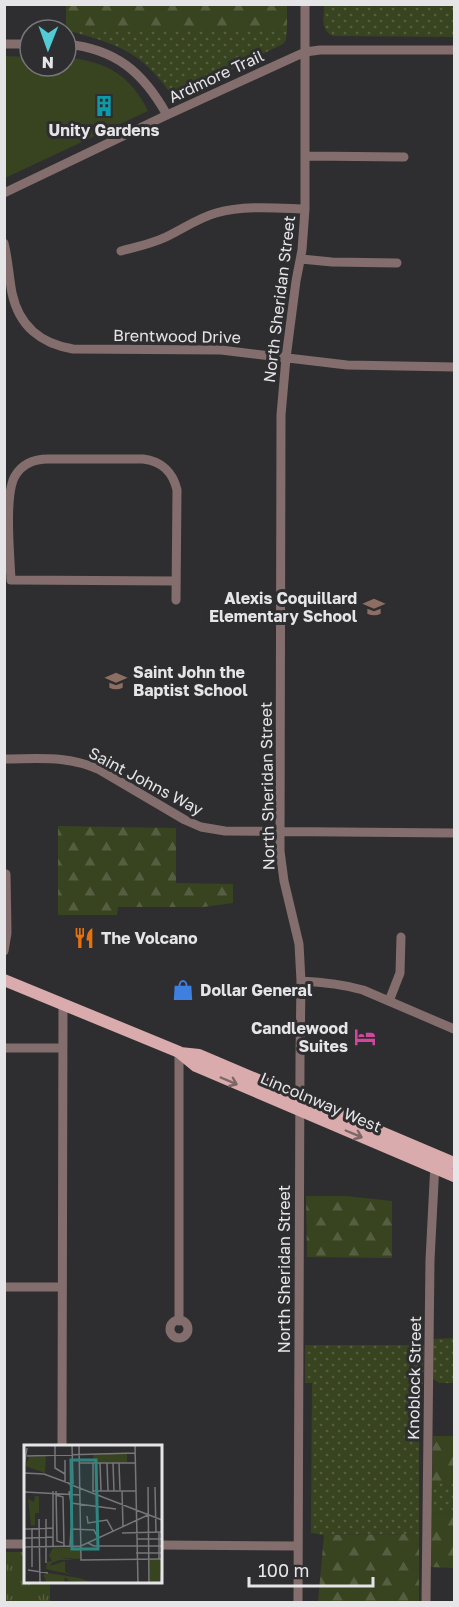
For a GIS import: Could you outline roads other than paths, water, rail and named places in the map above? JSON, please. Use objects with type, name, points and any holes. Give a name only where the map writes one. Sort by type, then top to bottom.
[{"type":"main road","name":"Lincolnway West","points":[[4,980],[179,1052],[199,1055],[454,1162]]},
{"type":"main road","name":"Lincolnway West","points":[[179,1052],[196,1066],[454,1176]]},
{"type":"street","name":"North Sheridan Street","points":[[298,1602],[301,981],[299,944],[281,866],[279,832],[281,415],[286,358],[301,260],[305,209],[305,4]]},
{"type":"street","points":[[78,45],[100,51],[123,63],[142,78],[167,115]]},
{"type":"street","name":"Ardmore Trail","points":[[4,193],[305,52],[454,50]]},
{"type":"street","points":[[306,156],[404,157]]},
{"type":"street","points":[[121,251],[156,241],[201,218],[227,210],[305,209]]},
{"type":"street","name":"Brentwood Drive","points":[[4,243],[13,295],[20,315],[30,329],[50,343],[73,349],[221,350],[347,365],[454,367]]},
{"type":"street","points":[[301,260],[397,263]]},
{"type":"street","points":[[176,581],[11,580],[6,519],[15,477],[23,467],[33,461],[48,459],[143,459],[166,469],[175,482],[177,490],[176,600]]},
{"type":"street","name":"Saint Johns Way","points":[[4,759],[77,761],[100,770],[185,820],[201,827],[225,831],[454,833]]},
{"type":"street","points":[[4,951],[7,933],[6,874]]},
{"type":"street","points":[[389,1001],[400,973],[401,937]]},
{"type":"street","points":[[301,981],[349,986],[454,1029]]},
{"type":"street","points":[[62,1445],[63,1004]]},
{"type":"street","points":[[4,1048],[63,1048]]},
{"type":"street","points":[[179,1052],[179,1320]]},
{"type":"street","name":"Knoblock Street","points":[[426,1602],[430,1260],[435,1155]]},
{"type":"street","points":[[4,1287],[62,1287]]},
{"type":"street","points":[[4,1544],[24,1544]]},
{"type":"street","points":[[162,1545],[298,1546]]},
{"type":"place","name":"Unity Gardens","points":[[104,106]]},
{"type":"place","name":"Alexis Coquillard Elementary School","points":[[374,607]]},
{"type":"place","name":"Saint John the Baptist School","points":[[116,681]]},
{"type":"place","name":"The Volcano","points":[[84,938]]},
{"type":"place","name":"Dollar General","points":[[183,990]]},
{"type":"place","name":"Candlewood Suites","points":[[365,1037]]}]
